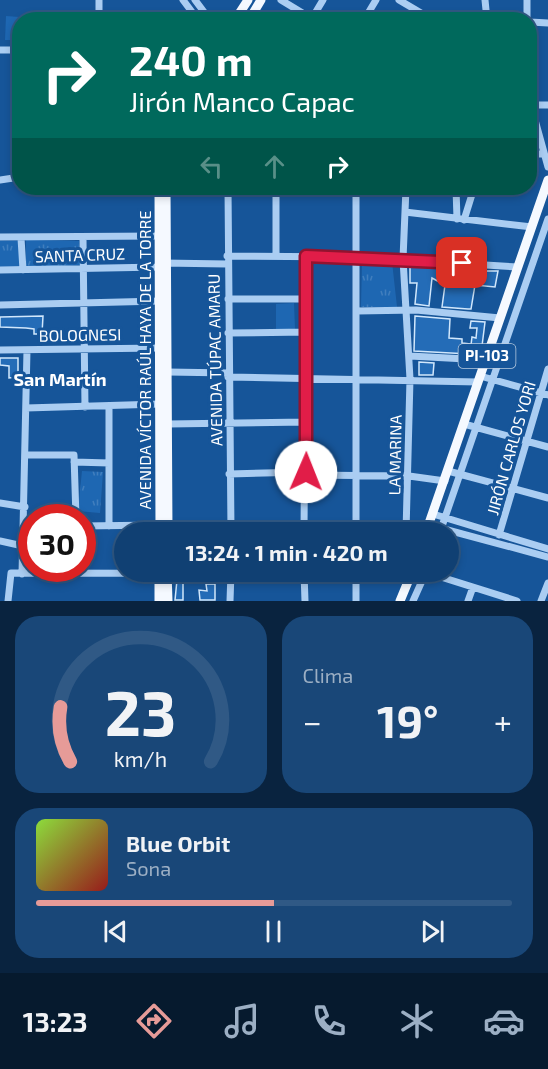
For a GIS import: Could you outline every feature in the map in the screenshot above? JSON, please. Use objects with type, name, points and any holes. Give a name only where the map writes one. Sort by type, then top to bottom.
[{"type":"main road","name":"PI-103","points":[[431,522],[548,180]]},
{"type":"main road","name":"AVENIDA VÍCTOR RAÚL HAYA DE LA TORRE","points":[[159,195],[159,236],[163,264],[168,372],[168,522]]},
{"type":"main road","name":"AVENIDA VÍCTOR RAÚL HAYA DE LA TORRE","points":[[160,522],[160,348],[166,195]]},
{"type":"main road","points":[[159,601],[162,582]]},
{"type":"main road","points":[[165,582],[168,601]]},
{"type":"main road","points":[[400,601],[405,582]]},
{"type":"street","points":[[281,0],[301,12]]},
{"type":"street","points":[[399,0],[418,12]]},
{"type":"street","points":[[537,130],[548,167]]},
{"type":"street","points":[[537,154],[543,154]]},
{"type":"street","name":"AVENIDA TÚPAC AMARU","points":[[228,195],[231,522]]},
{"type":"street","points":[[276,195],[276,255]]},
{"type":"street","points":[[356,195],[356,522]]},
{"type":"street","name":"LA MARINA","points":[[406,195],[403,259],[410,356],[407,522]]},
{"type":"street","points":[[457,195],[461,219]]},
{"type":"street","points":[[461,219],[471,195]]},
{"type":"street","points":[[405,212],[531,230],[545,237]]},
{"type":"street","points":[[443,522],[545,237],[548,219]]},
{"type":"street","points":[[0,237],[159,236]]},
{"type":"street","points":[[21,238],[23,270]]},
{"type":"street","points":[[83,238],[85,407]]},
{"type":"street","name":"SANTA CRUZ","points":[[0,270],[163,264],[276,255],[403,259],[518,267]]},
{"type":"street","points":[[304,522],[306,256]]},
{"type":"street","points":[[228,299],[306,299]]},
{"type":"street","points":[[0,305],[85,305],[161,301]]},
{"type":"street","points":[[357,311],[407,310],[500,318]]},
{"type":"street","points":[[228,333],[306,332]]},
{"type":"street","name":"BOLOGNESI","points":[[0,350],[160,348]]},
{"type":"street","points":[[25,504],[27,350]]},
{"type":"street","points":[[410,356],[485,360]]},
{"type":"street","name":"JIRÓN CARLOS YORI","points":[[499,535],[527,440],[545,394],[548,369]]},
{"type":"street","points":[[168,372],[306,378],[479,379],[493,380],[545,394]]},
{"type":"street","points":[[26,408],[160,404]]},
{"type":"street","points":[[109,407],[109,526]]},
{"type":"street","points":[[168,424],[306,422]]},
{"type":"street","points":[[464,424],[548,447]]},
{"type":"street","points":[[26,455],[74,455],[75,504]]},
{"type":"street","points":[[74,462],[109,463]]},
{"type":"street","points":[[448,471],[548,498]]},
{"type":"street","points":[[229,474],[356,474],[409,476],[445,481]]},
{"type":"street","points":[[0,503],[18,506]]},
{"type":"street","points":[[434,514],[548,549]]},
{"type":"street","points":[[96,526],[114,526]]},
{"type":"street","points":[[459,536],[548,558]]},
{"type":"street","points":[[0,541],[18,545]]},
{"type":"street","points":[[96,571],[114,572]]},
{"type":"street","points":[[8,601],[11,573],[18,574]]},
{"type":"street","points":[[230,601],[231,582]]},
{"type":"street","points":[[304,582],[305,601]]},
{"type":"street","points":[[356,582],[356,601]]},
{"type":"street","points":[[413,601],[422,582]]},
{"type":"street","points":[[457,582],[517,601]]},
{"type":"street","points":[[541,601],[548,583]]},
{"type":"street","points":[[468,601],[473,587]]},
{"type":"green space","points":[[6,16],[12,16],[12,40],[5,40]]},
{"type":"green space","points":[[26,240],[79,241],[80,265],[26,268]]},
{"type":"green space","points":[[0,241],[18,241],[20,267],[0,267]]},
{"type":"green space","points":[[362,262],[392,262],[397,307],[361,307]]},
{"type":"green space","points":[[294,303],[295,329],[276,330],[276,304]]},
{"type":"green space","points":[[82,471],[103,472],[100,513],[96,513],[96,504],[79,504]]},
{"type":"building","points":[[410,266],[498,271],[495,287],[475,285],[471,309],[468,309],[442,307],[445,285],[432,278],[429,306],[415,304],[417,283],[410,283]]},
{"type":"building","points":[[43,316],[42,334],[34,334],[34,329],[0,327],[0,317]]},
{"type":"building","points":[[415,316],[450,319],[449,338],[462,339],[462,343],[470,344],[469,354],[414,351]]},
{"type":"building","points":[[471,321],[485,322],[482,346],[471,345],[472,337],[476,338],[477,328],[470,328]]},
{"type":"building","points":[[0,358],[18,358],[18,377],[9,378],[9,366],[0,365]]},
{"type":"building","points":[[419,362],[434,363],[433,375],[419,375]]},
{"type":"building","points":[[177,582],[183,582],[183,600],[175,600]]},
{"type":"building","points":[[206,584],[215,584],[215,600],[200,600],[199,590],[207,591]]},
{"type":"district","name":"San Martín","points":[[60,380]]},
{"type":"route","points":[[306,472],[306,256],[462,263]]}]
